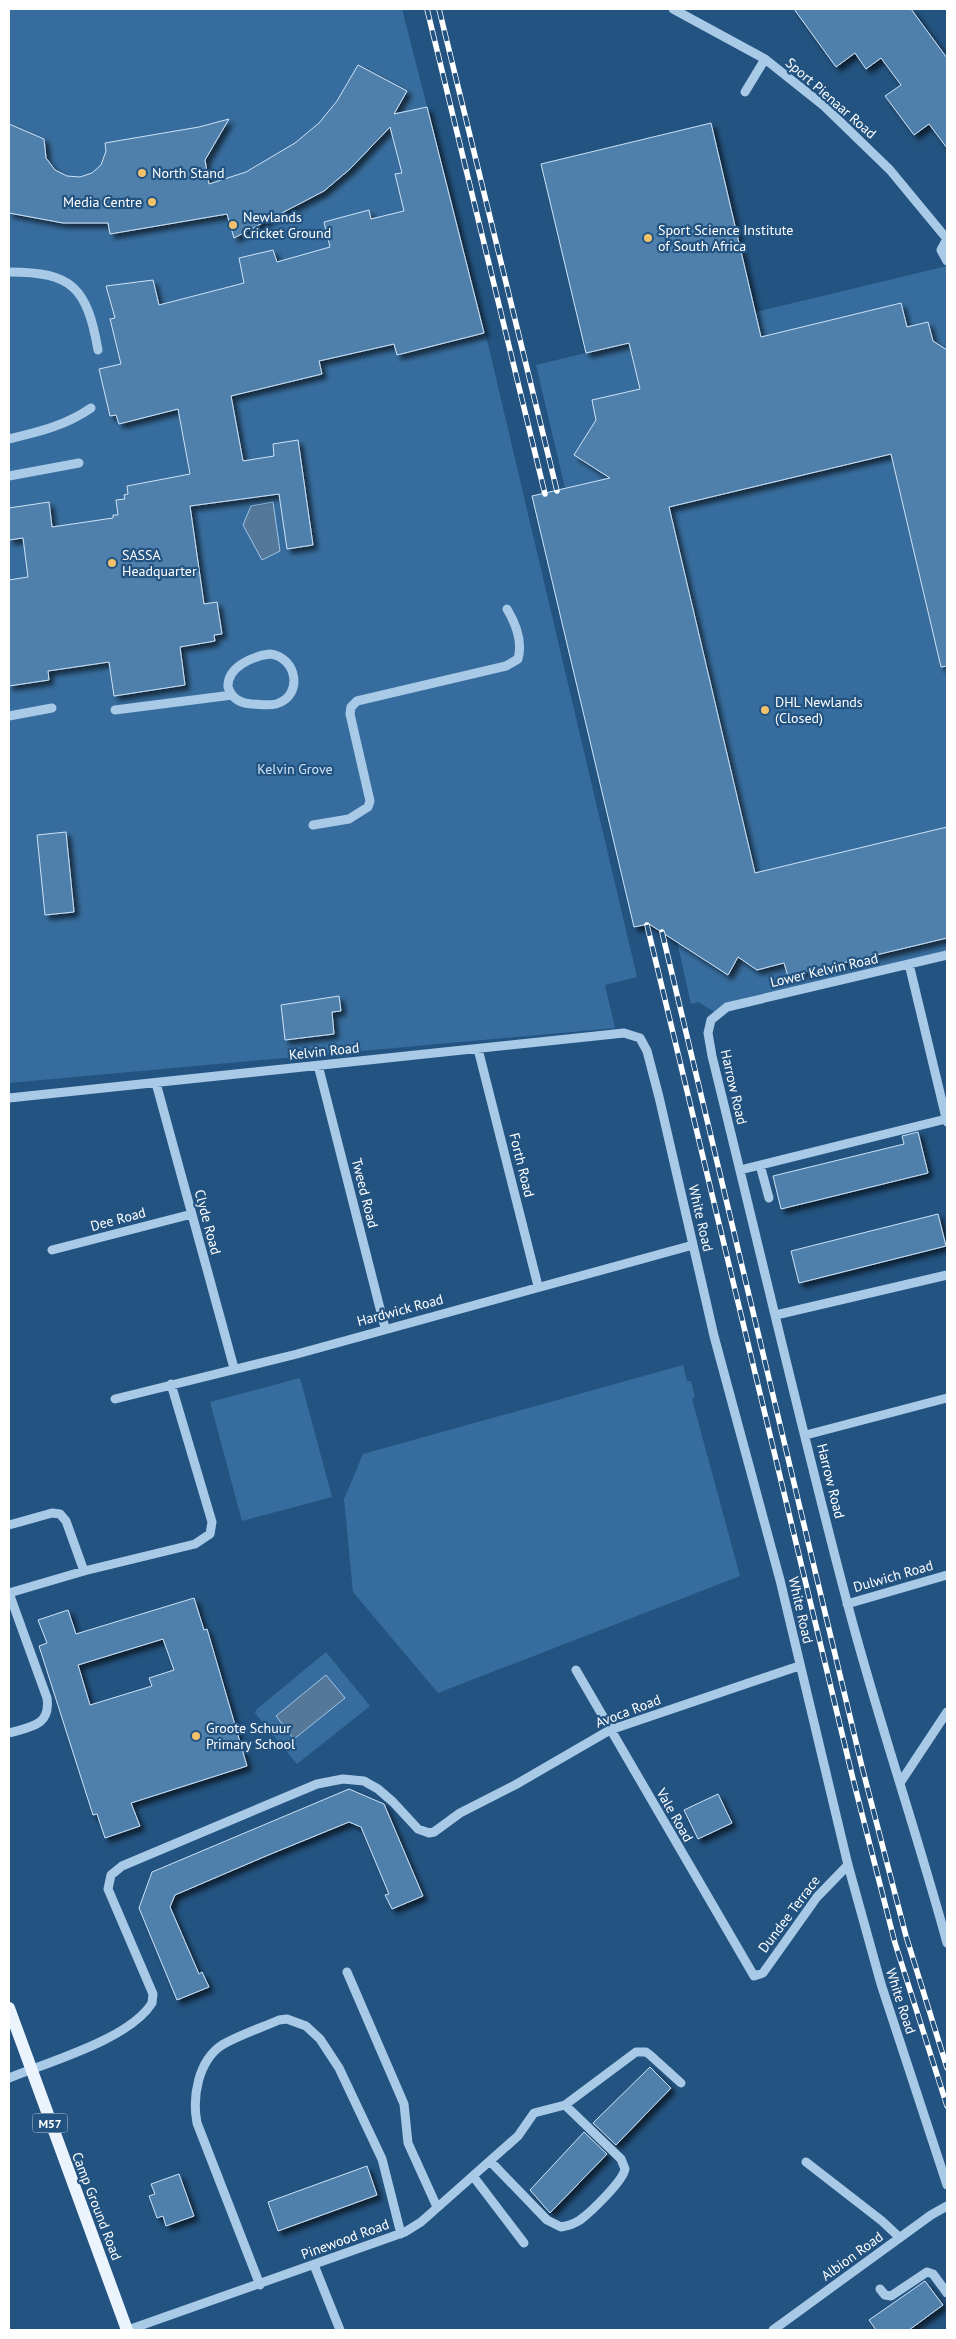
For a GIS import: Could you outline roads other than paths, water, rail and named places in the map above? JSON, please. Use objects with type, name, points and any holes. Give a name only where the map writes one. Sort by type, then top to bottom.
[{"type":"main road","name":"Camp Ground Road","points":[[9,2008],[127,2330]]},
{"type":"street","name":"Sport Pienaar Road","points":[[673,9],[765,59],[824,106],[890,170],[947,239]]},
{"type":"street","points":[[745,92],[765,59]]},
{"type":"street","points":[[947,239],[941,250],[947,261]]},
{"type":"street","points":[[9,272],[50,274],[62,278],[86,302],[98,350]]},
{"type":"street","points":[[9,439],[57,427],[74,420],[90,408]]},
{"type":"street","points":[[9,476],[79,463]]},
{"type":"street","points":[[313,825],[349,819],[368,807],[370,801],[350,714],[351,707],[357,701],[506,666],[518,659],[521,648],[513,620],[507,608]]},
{"type":"street","points":[[115,710],[232,695],[243,703],[279,703],[292,690],[294,680],[292,669],[279,656],[262,656],[236,667],[228,684],[232,695]]},
{"type":"street","points":[[9,716],[52,708]]},
{"type":"street","name":"Lower Kelvin Road","points":[[711,1020],[727,1007],[947,955]]},
{"type":"street","points":[[740,1170],[947,1121],[908,964]]},
{"type":"street","name":"Harrow Road","points":[[711,1020],[708,1033],[712,1056],[847,1604],[900,1783],[942,1907],[947,1943]]},
{"type":"street","name":"Kelvin Road","points":[[9,1098],[624,1033],[640,1038]]},
{"type":"street","name":"White Road","points":[[640,1038],[647,1050],[659,1097],[714,1336],[780,1580],[848,1865],[881,1984],[947,2185]]},
{"type":"street","name":"Forth Road","points":[[478,1049],[538,1286]]},
{"type":"street","name":"Tweed Road","points":[[318,1065],[385,1328]]},
{"type":"street","name":"Clyde Road","points":[[156,1083],[234,1368]]},
{"type":"street","points":[[760,1165],[769,1198]]},
{"type":"street","name":"Dee Road","points":[[52,1250],[192,1214]]},
{"type":"street","name":"Hardwick Road","points":[[115,1399],[234,1368],[297,1354],[385,1328],[693,1245]]},
{"type":"street","points":[[776,1315],[947,1275]]},
{"type":"street","points":[[9,1733],[36,1725],[44,1719],[48,1708],[47,1698],[9,1593],[84,1571],[195,1544],[210,1534],[212,1522],[171,1384]]},
{"type":"street","points":[[806,1436],[947,1398]]},
{"type":"street","points":[[9,1524],[52,1514],[60,1514],[66,1522],[84,1571]]},
{"type":"street","name":"Dulwich Road","points":[[847,1604],[947,1575]]},
{"type":"street","name":"Avoca Road","points":[[31,2069],[106,2039],[133,2022],[152,2004],[154,1998],[150,1986],[108,1889],[111,1875],[122,1866],[325,1781],[355,1779],[371,1785],[393,1802],[418,1829],[429,1833],[439,1829],[456,1815],[610,1730],[800,1666]]},
{"type":"street","name":"Vale Road","points":[[576,1670],[751,1974]]},
{"type":"street","points":[[900,1783],[947,1712]]},
{"type":"street","name":"Dundee Terrace","points":[[751,1974],[758,1976],[763,1973],[817,1897],[848,1865]]},
{"type":"street","points":[[347,1972],[402,2097],[406,2112],[408,2143],[437,2207]]},
{"type":"street","points":[[260,2285],[197,2123],[195,2095],[201,2075],[214,2052],[222,2045],[279,2020],[287,2019],[306,2026],[320,2039],[339,2068],[382,2159],[401,2234]]},
{"type":"street","points":[[490,2162],[554,2225],[561,2227],[581,2219],[621,2179],[625,2169],[621,2159],[565,2105],[636,2052],[646,2052],[681,2083]]},
{"type":"street","points":[[9,2078],[31,2069]]},
{"type":"street","name":"Pinewood Road","points":[[127,2330],[260,2285],[413,2228],[523,2131],[534,2113],[565,2105]]},
{"type":"street","points":[[806,2162],[882,2221],[900,2238]]},
{"type":"street","points":[[473,2176],[524,2243]]},
{"type":"street","name":"Albion Road","points":[[774,2330],[931,2215],[947,2206]]},
{"type":"street","points":[[314,2265],[340,2330]]},
{"type":"street","points":[[880,2289],[885,2294],[891,2296],[927,2272],[933,2274],[947,2293]]},
{"type":"railway","points":[[427,9],[545,494]]},
{"type":"railway","points":[[439,9],[557,491]]},
{"type":"railway","points":[[647,925],[853,1779],[895,1943],[947,2106]]},
{"type":"railway","points":[[662,932],[862,1767],[906,1936],[947,2068]]},
{"type":"place","name":"North Stand","points":[[142,173]]},
{"type":"place","name":"Media Centre","points":[[152,202]]},
{"type":"place","name":"Newlands Cricket Ground","points":[[233,225]]},
{"type":"place","name":"Sport Science Institute of South Africa","points":[[648,238]]},
{"type":"place","name":"SASSA Headquarter","points":[[112,563]]},
{"type":"place","name":"DHL Newlands (Closed)","points":[[765,710]]},
{"type":"place","name":"Groote Schuur Primary School","points":[[196,1736]]},
{"type":"park label","name":"Kelvin Grove","points":[[295,769]]}]
